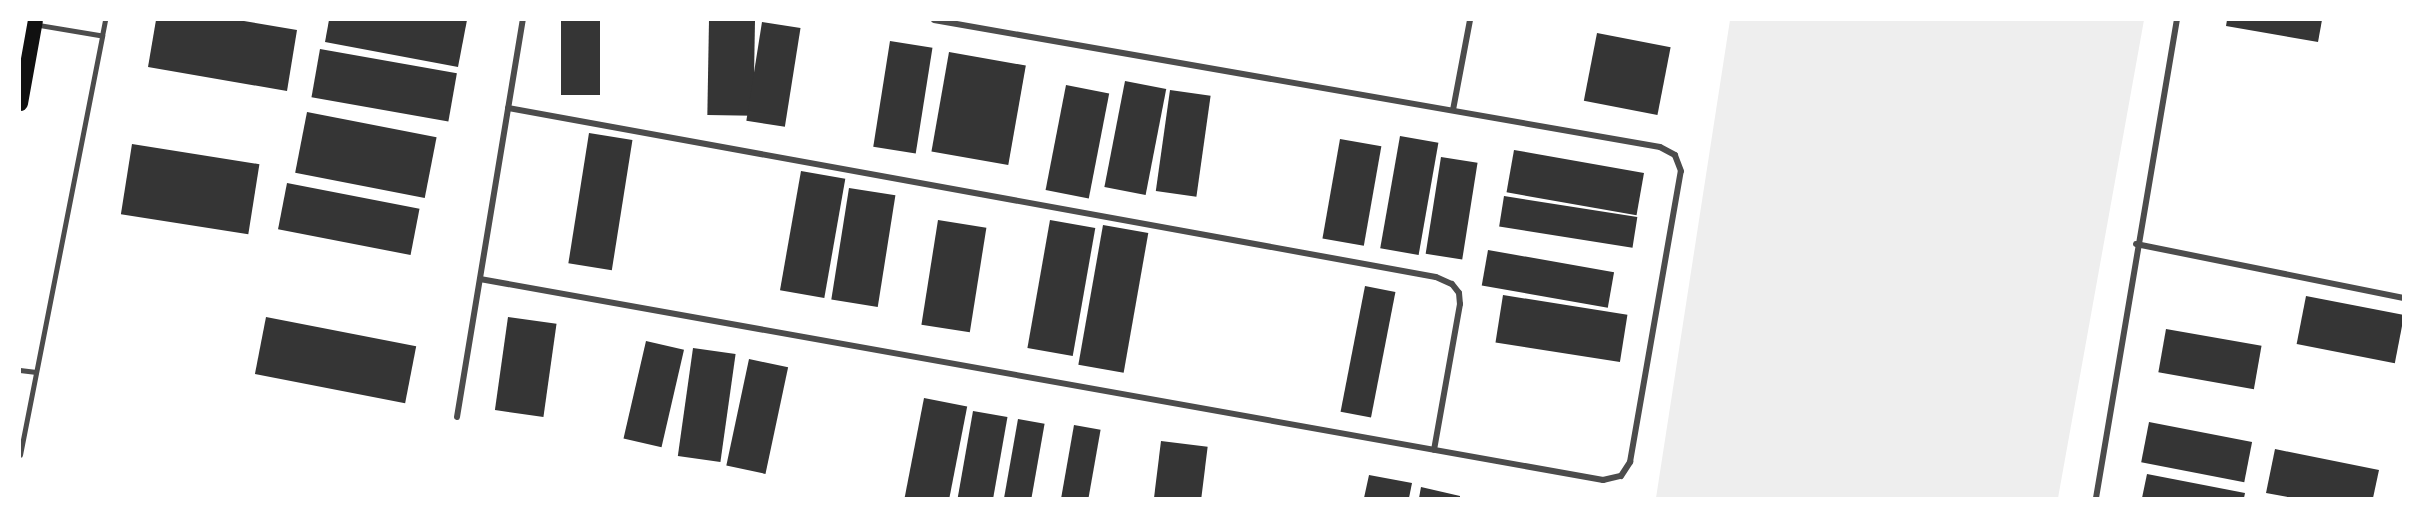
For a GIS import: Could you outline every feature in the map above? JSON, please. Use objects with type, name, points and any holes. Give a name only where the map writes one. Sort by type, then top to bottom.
[{"type":"main road","points":[[20,104],[34,22]]},
{"type":"street","points":[[457,417],[523,20]]},
{"type":"street","points":[[480,279],[1603,480],[1621,476],[1630,462],[1681,171],[1675,155],[1660,147],[934,20]]},
{"type":"street","points":[[1453,110],[1470,20]]},
{"type":"street","points":[[2096,498],[2136,244],[2177,20]]},
{"type":"street","points":[[508,108],[1436,277],[1452,284],[1459,292],[1460,304],[1434,450]]},
{"type":"street","points":[[2136,244],[2403,298]]},
{"type":"lane","points":[[20,455],[105,20]]},
{"type":"lane","points":[[34,22],[102,36]]},
{"type":"lane","points":[[20,370],[36,372]]},
{"type":"shaded area","points":[[1730,20],[2144,20],[2058,498],[1656,498]]},
{"type":"building","points":[[156,20],[238,20],[297,30],[287,91],[148,67]]},
{"type":"building","points":[[329,20],[467,20],[458,67],[325,42]]},
{"type":"building","points":[[561,20],[600,20],[600,95],[561,95]]},
{"type":"building","points":[[709,20],[755,21],[753,116],[707,115]]},
{"type":"building","points":[[2227,20],[2322,20],[2318,42],[2226,26]]},
{"type":"building","points":[[762,22],[801,28],[785,127],[746,121]]},
{"type":"building","points":[[1597,33],[1671,47],[1657,115],[1584,101]]},
{"type":"building","points":[[890,41],[932,48],[916,153],[873,147]]},
{"type":"building","points":[[320,49],[457,73],[448,121],[311,97]]},
{"type":"building","points":[[949,52],[1026,66],[1008,165],[931,151]]},
{"type":"building","points":[[1125,81],[1166,89],[1146,195],[1104,187]]},
{"type":"building","points":[[1066,85],[1109,93],[1089,198],[1046,190]]},
{"type":"building","points":[[1170,90],[1211,96],[1196,197],[1156,191]]},
{"type":"building","points":[[307,112],[437,137],[425,198],[295,173]]},
{"type":"building","points":[[589,133],[632,140],[612,270],[568,263]]},
{"type":"building","points":[[1400,136],[1438,143],[1419,255],[1380,248]]},
{"type":"building","points":[[1340,139],[1381,146],[1364,246],[1322,238]]},
{"type":"building","points":[[132,144],[259,164],[248,234],[121,214]]},
{"type":"building","points":[[1514,150],[1644,173],[1637,215],[1507,192]]},
{"type":"building","points":[[1441,157],[1478,163],[1462,260],[1426,254]]},
{"type":"building","points":[[801,171],[845,179],[824,298],[780,290]]},
{"type":"building","points":[[287,183],[420,209],[411,255],[278,229]]},
{"type":"building","points":[[849,188],[895,195],[878,307],[831,300]]},
{"type":"building","points":[[1504,196],[1637,217],[1632,248],[1499,227]]},
{"type":"building","points":[[938,220],[986,228],[970,332],[921,325]]},
{"type":"building","points":[[1050,220],[1095,228],[1073,356],[1027,348]]},
{"type":"building","points":[[1103,225],[1148,233],[1124,373],[1078,365]]},
{"type":"building","points":[[1488,250],[1614,272],[1608,308],[1482,285]]},
{"type":"building","points":[[1365,286],[1395,292],[1371,418],[1341,412]]},
{"type":"building","points":[[1503,295],[1627,315],[1620,362],[1495,342]]},
{"type":"building","points":[[2306,296],[2404,315],[2395,363],[2297,344]]},
{"type":"building","points":[[266,317],[416,346],[405,403],[255,374]]},
{"type":"building","points":[[508,317],[557,324],[543,417],[495,410]]},
{"type":"building","points":[[2166,329],[2262,346],[2254,389],[2158,372]]},
{"type":"building","points":[[646,341],[684,350],[662,447],[624,438]]},
{"type":"building","points":[[693,348],[736,354],[720,462],[678,456]]},
{"type":"building","points":[[749,359],[788,367],[765,474],[726,466]]},
{"type":"building","points":[[924,398],[967,406],[949,498],[905,497]]},
{"type":"building","points":[[973,411],[1007,417],[993,498],[958,498]]},
{"type":"building","points":[[1018,419],[1045,424],[1031,498],[1004,498]]},
{"type":"building","points":[[2149,422],[2252,442],[2244,482],[2141,462]]},
{"type":"building","points":[[1074,425],[1101,430],[1089,498],[1061,498]]},
{"type":"building","points":[[1161,441],[1208,447],[1201,498],[1154,498]]},
{"type":"building","points":[[2275,449],[2379,470],[2373,498],[2293,498],[2266,493]]},
{"type":"building","points":[[2147,474],[2245,493],[2244,498],[2142,498]]},
{"type":"building","points":[[1369,475],[1412,483],[1409,498],[1364,498]]},
{"type":"building","points":[[1421,487],[1460,496],[1460,498],[1419,498]]}]
